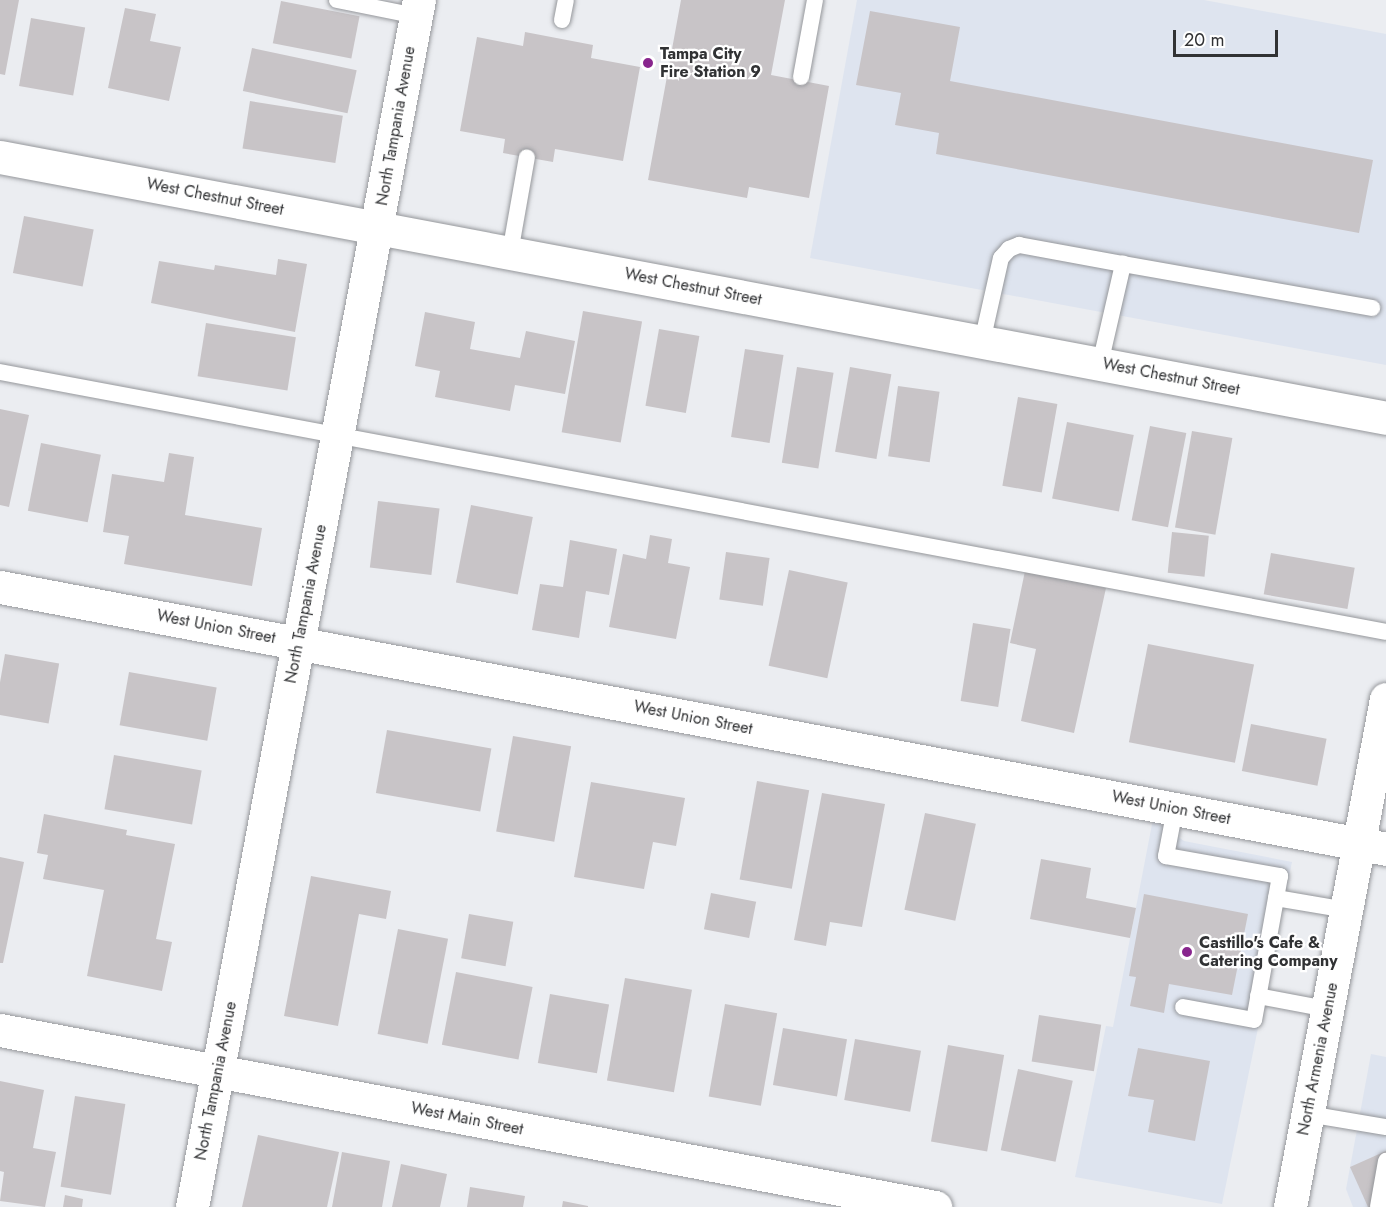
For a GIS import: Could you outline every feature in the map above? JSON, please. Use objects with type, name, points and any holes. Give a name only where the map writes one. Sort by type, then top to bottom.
[{"type":"street","name":"North Tampania Avenue","points":[[192,1207],[417,8]]},
{"type":"street","name":"West Chestnut Street","points":[[0,157],[1386,417]]},
{"type":"street","name":"West Union Street","points":[[0,587],[1372,847]]},
{"type":"street","name":"North Armenia Avenue","points":[[1290,1207],[1346,910],[1372,847],[1386,699]]},
{"type":"street","name":"West Main Street","points":[[0,1030],[935,1207]]},
{"type":"lane","points":[[337,0],[417,8]]},
{"type":"lane","points":[[562,20],[566,0]]},
{"type":"lane","points":[[801,77],[815,0]]},
{"type":"lane","points":[[510,253],[527,157]]},
{"type":"lane","points":[[982,342],[1001,258],[1009,249],[1019,245],[1372,308]]},
{"type":"lane","points":[[1100,364],[1123,264]]},
{"type":"lane","points":[[0,372],[1386,632]]},
{"type":"lane","points":[[1174,809],[1166,856],[1280,876],[1254,1020],[1183,1007]]},
{"type":"lane","points":[[1276,898],[1346,910]]},
{"type":"lane","points":[[1258,996],[1328,1009]]},
{"type":"lane","points":[[1308,1114],[1386,1127]]},
{"type":"lane","points":[[1378,1207],[1386,1161]]},
{"type":"shaded area","points":[[857,0],[1204,0],[1386,34],[1386,365],[810,258]]},
{"type":"shaded area","points":[[1153,819],[1184,841],[1292,862],[1222,1204],[1075,1177],[1106,1026],[1113,1027]]},
{"type":"shaded area","points":[[1371,1054],[1386,1057],[1386,1207],[1353,1207],[1346,1189]]},
{"type":"building","points":[[0,0],[19,0],[5,75],[0,74]]},
{"type":"building","points":[[681,0],[785,0],[771,75],[829,86],[809,198],[749,187],[747,198],[648,180]]},
{"type":"building","points":[[281,1],[360,16],[351,58],[273,43]]},
{"type":"building","points":[[125,8],[156,14],[150,41],[181,47],[169,101],[108,88]]},
{"type":"building","points":[[870,11],[960,27],[950,81],[1373,160],[1359,233],[936,154],[939,133],[895,125],[901,93],[856,85]]},
{"type":"building","points":[[31,18],[85,28],[73,96],[19,86]]},
{"type":"building","points":[[525,32],[593,45],[591,58],[640,67],[623,161],[555,149],[553,162],[503,153],[505,139],[460,131],[477,37],[523,46]]},
{"type":"building","points":[[252,48],[357,70],[348,113],[243,91]]},
{"type":"building","points":[[250,101],[343,116],[335,163],[242,148]]},
{"type":"building","points":[[24,216],[94,230],[83,286],[13,273]]},
{"type":"building","points":[[278,259],[307,264],[295,332],[151,303],[159,261],[214,270],[215,265],[276,275]]},
{"type":"building","points":[[583,311],[642,321],[621,443],[562,432]]},
{"type":"building","points":[[425,312],[475,322],[470,349],[520,358],[526,331],[575,341],[565,394],[515,385],[510,411],[435,397],[440,371],[415,366]]},
{"type":"building","points":[[206,323],[296,337],[287,391],[198,376]]},
{"type":"building","points":[[659,329],[699,336],[686,413],[645,406]]},
{"type":"building","points":[[745,349],[784,355],[770,443],[731,437]]},
{"type":"building","points":[[797,367],[834,373],[818,469],[782,463]]},
{"type":"building","points":[[850,367],[891,374],[876,459],[835,452]]},
{"type":"building","points":[[898,386],[940,392],[930,462],[888,456]]},
{"type":"building","points":[[1018,397],[1057,404],[1042,493],[1002,486]]},
{"type":"building","points":[[0,409],[29,415],[9,507],[0,505]]},
{"type":"building","points":[[1067,422],[1134,435],[1119,512],[1052,499]]},
{"type":"building","points":[[1150,426],[1186,433],[1168,527],[1132,520]]},
{"type":"building","points":[[1192,431],[1232,438],[1215,535],[1175,528]]},
{"type":"building","points":[[41,443],[101,455],[88,522],[28,511]]},
{"type":"building","points":[[169,453],[194,457],[185,515],[262,528],[252,586],[124,564],[129,536],[103,532],[112,474],[164,482]]},
{"type":"building","points":[[378,501],[440,509],[431,575],[370,568]]},
{"type":"building","points":[[471,505],[533,517],[518,595],[456,583]]},
{"type":"building","points":[[1172,532],[1209,536],[1205,577],[1168,573]]},
{"type":"building","points":[[650,535],[672,539],[668,563],[690,567],[676,639],[609,627],[623,554],[646,559]]},
{"type":"building","points":[[570,540],[617,549],[609,595],[586,591],[579,638],[532,630],[540,584],[563,587]]},
{"type":"building","points":[[726,552],[770,558],[763,606],[719,600]]},
{"type":"building","points":[[1271,553],[1355,568],[1347,609],[1264,594]]},
{"type":"building","points":[[789,570],[848,582],[827,678],[769,666]]},
{"type":"building","points":[[1025,571],[1106,588],[1074,733],[1021,721],[1036,649],[1010,643]]},
{"type":"building","points":[[973,623],[1011,629],[998,707],[961,701]]},
{"type":"building","points":[[1148,644],[1254,665],[1235,763],[1129,742]]},
{"type":"building","points":[[5,654],[59,664],[49,724],[0,715],[0,682]]},
{"type":"building","points":[[129,672],[217,687],[207,741],[120,725]]},
{"type":"building","points":[[1251,724],[1327,739],[1317,786],[1242,771]]},
{"type":"building","points":[[387,730],[491,748],[480,811],[376,793]]},
{"type":"building","points":[[513,736],[571,746],[554,842],[496,832]]},
{"type":"building","points":[[114,755],[202,770],[192,825],[104,809]]},
{"type":"building","points":[[757,781],[809,790],[792,889],[740,879]]},
{"type":"building","points":[[591,782],[685,798],[676,846],[653,842],[644,889],[574,877]]},
{"type":"building","points":[[822,793],[885,804],[862,927],[830,922],[826,946],[794,940]]},
{"type":"building","points":[[925,813],[976,824],[955,921],[904,910]]},
{"type":"building","points":[[44,814],[127,830],[126,835],[175,844],[156,939],[172,942],[162,991],[87,976],[104,890],[43,879],[48,855],[37,853]]},
{"type":"building","points":[[0,857],[24,862],[3,963],[0,963]]},
{"type":"building","points":[[1041,859],[1091,868],[1086,898],[1136,908],[1130,938],[1030,919]]},
{"type":"building","points":[[311,876],[391,891],[386,919],[359,914],[338,1026],[284,1016]]},
{"type":"building","points":[[711,893],[756,902],[749,938],[704,929]]},
{"type":"building","points":[[1144,894],[1248,914],[1232,995],[1169,984],[1164,1013],[1130,1006],[1136,977],[1129,976]]},
{"type":"building","points":[[469,914],[513,922],[506,966],[461,958]]},
{"type":"building","points":[[398,929],[448,939],[428,1044],[378,1034]]},
{"type":"building","points":[[456,972],[533,987],[518,1060],[442,1045]]},
{"type":"building","points":[[625,978],[692,990],[674,1092],[607,1080]]},
{"type":"building","points":[[550,994],[609,1004],[597,1073],[538,1063]]},
{"type":"building","points":[[725,1004],[777,1013],[761,1106],[709,1097]]},
{"type":"building","points":[[1039,1015],[1101,1025],[1094,1071],[1032,1061]]},
{"type":"building","points":[[783,1028],[847,1039],[837,1096],[773,1085]]},
{"type":"building","points":[[855,1039],[921,1051],[910,1112],[844,1100]]},
{"type":"building","points":[[948,1045],[1004,1055],[987,1151],[931,1142]]},
{"type":"building","points":[[1138,1048],[1210,1061],[1195,1141],[1148,1132],[1154,1100],[1128,1096]]},
{"type":"building","points":[[1018,1069],[1073,1081],[1056,1162],[1001,1150]]},
{"type":"building","points":[[0,1081],[44,1090],[33,1148],[56,1152],[45,1207],[0,1201],[4,1172],[0,1171]]},
{"type":"building","points":[[75,1096],[125,1104],[111,1195],[61,1187]]},
{"type":"building","points":[[258,1135],[339,1152],[327,1207],[242,1207]]},
{"type":"building","points":[[1386,1151],[1386,1207],[1368,1207],[1350,1167]]},
{"type":"building","points":[[342,1152],[390,1161],[382,1207],[332,1207]]},
{"type":"building","points":[[401,1164],[447,1174],[440,1207],[392,1207]]},
{"type":"building","points":[[470,1187],[525,1196],[523,1207],[467,1207]]},
{"type":"building","points":[[65,1195],[83,1199],[82,1207],[63,1207]]},
{"type":"building","points":[[563,1201],[588,1206],[588,1207],[562,1207]]},
{"type":"place","name":"Tampa City Fire Station 9","points":[[648,63]]},
{"type":"place","name":"Castillo's Cafe & Catering Company","points":[[1187,952]]}]
